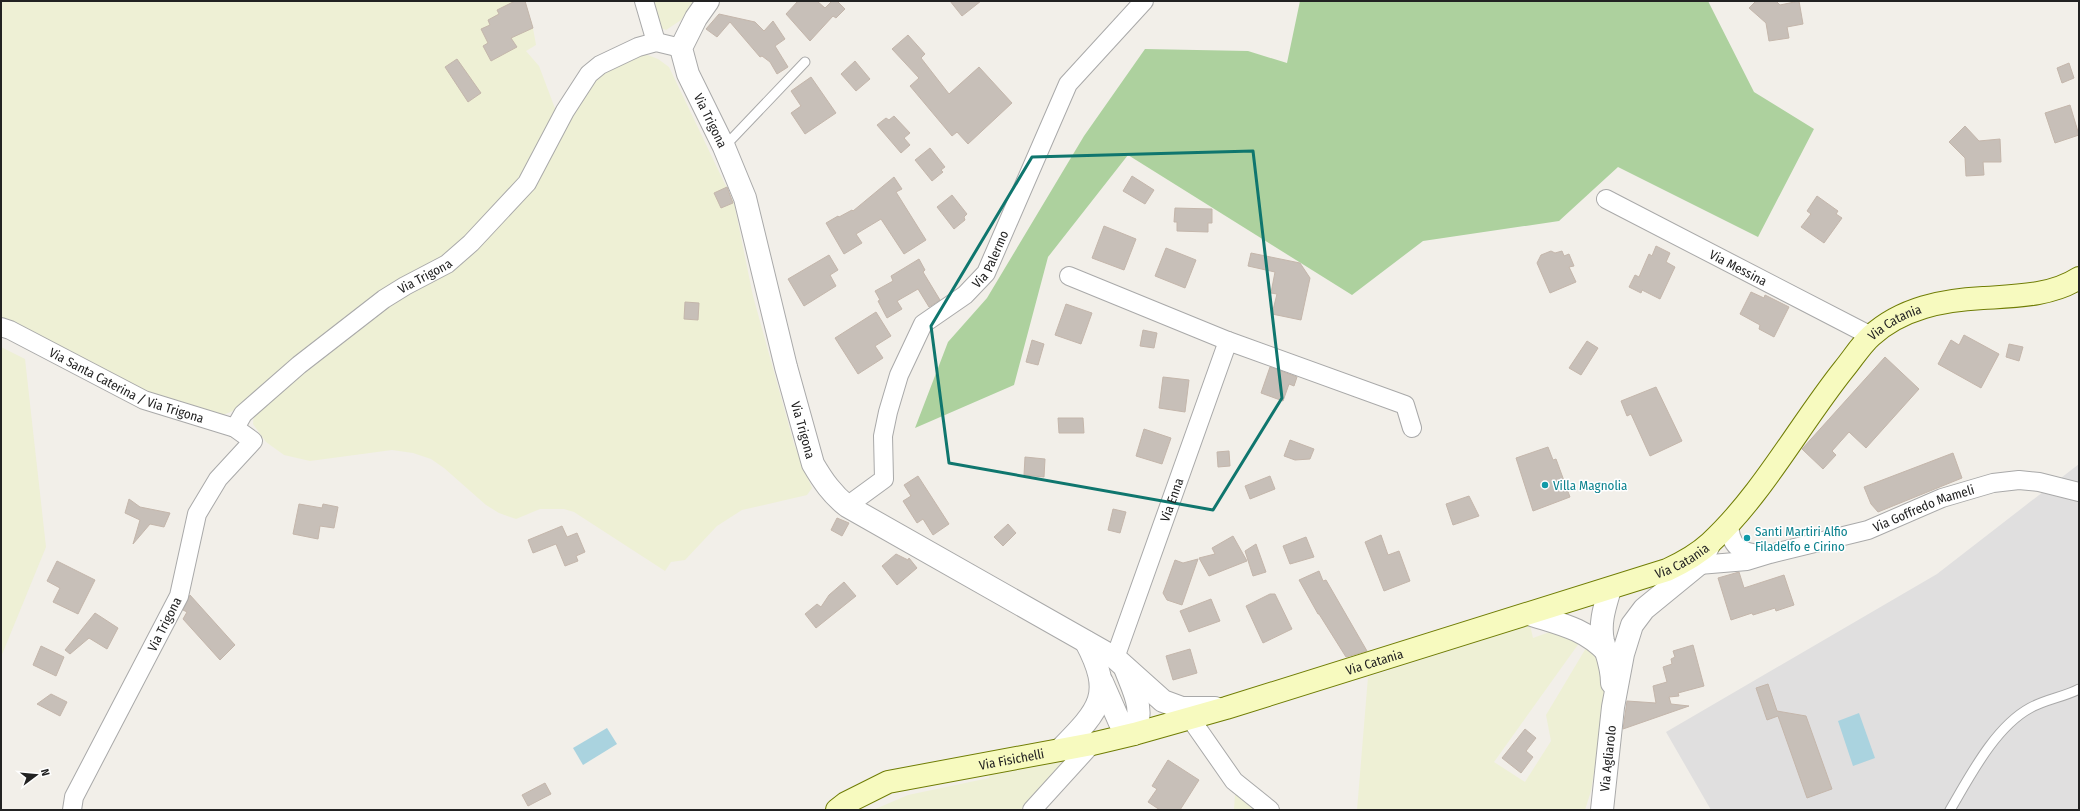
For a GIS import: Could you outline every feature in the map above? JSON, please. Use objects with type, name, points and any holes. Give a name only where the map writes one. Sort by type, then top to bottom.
[{"type":"main road","name":"Via Catania","points":[[1190,718],[1610,589],[1673,576],[1690,559],[1710,544],[1729,524],[1798,432],[1832,383],[1871,336],[1896,318],[1919,308],[1944,302],[2024,296],[2051,290],[2079,278]]},
{"type":"main road","name":"Via Fisichelli","points":[[837,810],[846,803],[888,782],[1092,744],[1190,718]]},
{"type":"street","points":[[644,1],[656,42],[681,48],[696,18],[708,1]]},
{"type":"street","name":"Via Palermo","points":[[847,506],[884,479],[883,436],[888,412],[899,375],[923,324],[965,295],[986,273],[1068,84],[1144,1]]},
{"type":"street","name":"Via Trigona","points":[[235,428],[243,414],[299,365],[384,300],[405,286],[447,264],[471,243],[527,183],[565,111],[589,74],[600,65],[632,50],[656,42]]},
{"type":"street","name":"Via Trigona","points":[[681,48],[688,74],[724,147],[745,198],[786,367],[813,464],[832,493],[847,506],[1120,662],[1163,701],[1182,708],[1226,708]]},
{"type":"street","name":"Via Messina","points":[[1606,199],[1871,336]]},
{"type":"street","points":[[1069,276],[1228,341],[1405,405],[1412,428]]},
{"type":"street","name":"Via Santa Caterina / Via Trigona","points":[[1,327],[10,330],[144,400],[235,428],[253,441]]},
{"type":"street","name":"Via Enna","points":[[1120,662],[1228,341]]},
{"type":"street","name":"Via Trigona","points":[[72,810],[74,797],[179,596],[197,514],[218,479],[253,441]]},
{"type":"street","name":"Via Goffredo Mameli","points":[[1744,556],[1770,554],[1868,530],[1942,498],[1993,483],[2019,480],[2039,482],[2079,492]]},
{"type":"street","points":[[1729,524],[1732,542],[1744,556]]},
{"type":"street","points":[[1699,564],[1710,544],[1724,544],[1744,556]]},
{"type":"street","points":[[1613,707],[1627,638],[1632,625],[1644,610],[1669,587],[1673,576],[1699,564],[1744,556]]},
{"type":"street","points":[[1673,576],[1744,556]]},
{"type":"street","points":[[1610,589],[1624,622],[1627,638]]},
{"type":"street","points":[[1610,589],[1603,615],[1602,629],[1612,672],[1613,707]]},
{"type":"street","points":[[1529,614],[1582,632],[1595,639],[1607,652]]},
{"type":"street","points":[[1086,642],[1097,662],[1102,682],[1120,723],[1134,734],[1139,722],[1139,708],[1120,662]]},
{"type":"street","points":[[1061,749],[1088,720],[1099,703],[1102,682]]},
{"type":"street","name":"Via Agliarolo","points":[[1602,810],[1613,707]]},
{"type":"street","points":[[1190,718],[1234,781],[1270,810]]},
{"type":"street","points":[[1032,810],[1092,744]]},
{"type":"lane","points":[[724,147],[805,62]]},
{"type":"lane","points":[[1950,810],[1972,774],[2007,725],[2032,707],[2079,689]]},
{"type":"highlighted area","points":[[1253,151],[1282,398],[1213,510],[949,463],[931,326],[1032,157]]},
{"type":"shaded area","points":[[2079,464],[2079,810],[1711,810],[1666,732],[1937,574]]},
{"type":"green space","points":[[1,1],[525,1],[533,28],[536,45],[526,51],[539,66],[556,111],[522,178],[465,239],[443,257],[347,321],[233,411],[223,415],[135,390],[1,318]]},
{"type":"green space","points":[[651,1],[695,1],[681,20],[666,30],[658,27]]},
{"type":"green space","points":[[1300,1],[1708,1],[1754,92],[1814,129],[1758,237],[1618,167],[1559,221],[1423,241],[1352,295],[1128,155],[1048,257],[1014,385],[915,428],[948,342],[987,298],[1084,136],[1145,49],[1248,51],[1287,63]]},
{"type":"green space","points":[[645,54],[658,59],[669,67],[734,203],[753,296],[794,444],[812,488],[807,495],[742,510],[717,526],[685,560],[671,562],[665,571],[574,512],[564,509],[540,509],[516,519],[499,513],[486,505],[444,468],[431,459],[413,453],[392,450],[310,461],[284,455],[266,442],[253,424],[254,412],[311,363],[393,302],[449,271],[569,118],[596,77],[617,64]]},
{"type":"green space","points":[[1,347],[25,359],[46,547],[1,657]]},
{"type":"green space","points":[[1530,625],[1533,638],[1558,629],[1582,639],[1494,762],[1525,782],[1551,741],[1546,715],[1589,643],[1602,656],[1606,679],[1604,713],[1591,791],[1585,810],[1357,810],[1368,677]]},
{"type":"green space","points":[[1063,762],[1053,779],[1020,810],[873,810],[908,795],[989,778],[990,772]]},
{"type":"green space","points":[[1235,794],[1256,810],[1234,810]]},
{"type":"water","points":[[1859,713],[1875,758],[1853,766],[1838,721]]},
{"type":"water","points":[[607,728],[617,744],[583,765],[573,748]]},
{"type":"building","points":[[515,1],[525,1],[533,28],[511,38],[517,47],[491,61],[483,46],[488,43],[481,29],[490,25],[488,20],[499,14],[497,10]]},
{"type":"building","points":[[798,1],[817,1],[825,8],[832,1],[837,1],[845,9],[836,18],[833,16],[810,41],[786,14]]},
{"type":"building","points":[[950,1],[981,1],[962,16]]},
{"type":"building","points":[[1756,1],[1776,1],[1780,5],[1799,1],[1803,24],[1787,27],[1789,38],[1769,41],[1766,23],[1749,8]]},
{"type":"building","points":[[719,14],[755,22],[764,31],[773,21],[785,39],[775,46],[788,67],[777,74],[770,62],[762,56],[760,57],[730,22],[717,37],[706,29]]},
{"type":"building","points":[[908,35],[925,54],[921,58],[949,94],[979,67],[1012,103],[968,144],[957,132],[952,136],[910,86],[919,78],[892,49]]},
{"type":"building","points":[[457,59],[481,93],[468,102],[445,67]]},
{"type":"building","points":[[855,61],[870,79],[856,91],[841,74]]},
{"type":"building","points":[[2069,63],[2074,78],[2062,83],[2057,68]]},
{"type":"building","points":[[811,77],[836,113],[805,134],[791,113],[801,106],[791,91]]},
{"type":"building","points":[[2070,105],[2079,135],[2055,143],[2045,113]]},
{"type":"building","points":[[894,116],[910,133],[904,138],[910,145],[901,153],[877,125],[886,118],[889,120]]},
{"type":"building","points":[[1965,126],[1979,141],[2000,139],[2001,162],[1983,162],[1984,175],[1966,176],[1965,158],[1949,142]]},
{"type":"building","points":[[930,148],[945,167],[941,170],[943,172],[932,181],[915,160]]},
{"type":"building","points":[[1132,176],[1154,190],[1145,204],[1123,191]]},
{"type":"building","points":[[894,177],[902,189],[896,192],[926,240],[904,254],[881,219],[856,234],[862,243],[844,254],[826,223],[838,216],[839,217],[852,210],[853,211]]},
{"type":"building","points":[[727,187],[733,203],[721,208],[714,193]]},
{"type":"building","points":[[952,195],[967,214],[964,217],[965,220],[954,229],[937,207]]},
{"type":"building","points":[[1817,196],[1838,211],[1836,214],[1842,218],[1824,243],[1801,227],[1811,214],[1807,211]]},
{"type":"building","points":[[1175,208],[1212,209],[1212,223],[1208,223],[1208,232],[1177,231],[1177,222],[1174,222]]},
{"type":"building","points":[[1104,226],[1136,239],[1124,270],[1092,258]]},
{"type":"building","points":[[1656,246],[1670,253],[1666,262],[1675,267],[1660,299],[1642,290],[1641,293],[1629,287],[1635,275],[1639,277],[1649,254],[1652,256]]},
{"type":"building","points":[[1166,248],[1196,260],[1185,288],[1155,276]]},
{"type":"building","points":[[1551,251],[1555,253],[1562,251],[1564,256],[1569,254],[1574,266],[1569,267],[1576,282],[1550,293],[1537,263],[1541,255]]},
{"type":"building","points":[[1251,253],[1300,263],[1310,278],[1301,320],[1272,314],[1277,294],[1271,293],[1275,272],[1248,266]]},
{"type":"building","points":[[829,255],[838,270],[830,275],[836,286],[804,306],[788,279]]},
{"type":"building","points":[[919,259],[925,270],[923,272],[940,300],[929,307],[918,289],[897,301],[902,309],[887,318],[878,301],[880,300],[875,291],[893,281],[891,276]]},
{"type":"building","points":[[1751,292],[1764,298],[1765,295],[1789,307],[1774,337],[1759,329],[1760,325],[1740,314]]},
{"type":"building","points":[[685,302],[699,303],[698,320],[684,319]]},
{"type":"building","points":[[1066,304],[1092,313],[1081,344],[1055,335]]},
{"type":"building","points":[[876,312],[891,336],[875,346],[883,358],[858,374],[835,338]]},
{"type":"building","points":[[1143,330],[1157,333],[1154,348],[1140,346]]},
{"type":"building","points":[[1964,335],[1999,354],[1981,388],[1938,364],[1951,340],[1959,345]]},
{"type":"building","points":[[1032,340],[1044,344],[1038,365],[1026,362]]},
{"type":"building","points":[[1587,341],[1598,348],[1581,375],[1569,368]]},
{"type":"building","points":[[2009,344],[2023,347],[2019,361],[2006,357]]},
{"type":"building","points":[[1885,357],[1919,389],[1866,448],[1849,432],[1832,451],[1836,455],[1823,469],[1802,449]]},
{"type":"building","points":[[1270,367],[1297,377],[1294,386],[1289,384],[1283,401],[1261,393]]},
{"type":"building","points":[[1163,377],[1189,380],[1185,412],[1159,408]]},
{"type":"building","points":[[1656,387],[1682,441],[1650,456],[1631,414],[1627,416],[1621,401]]},
{"type":"building","points":[[1058,418],[1083,418],[1084,433],[1059,433]]},
{"type":"building","points":[[1144,429],[1171,438],[1162,464],[1136,456]]},
{"type":"building","points":[[1290,440],[1314,449],[1310,459],[1295,460],[1284,456]]},
{"type":"building","name":"Villa Magnolia","points":[[1548,447],[1553,460],[1556,459],[1570,497],[1533,511],[1516,458]]},
{"type":"building","points":[[1229,451],[1230,466],[1218,467],[1217,452]]},
{"type":"building","points":[[1953,453],[1962,478],[1878,512],[1871,504],[1864,487]]},
{"type":"building","points":[[1025,457],[1045,459],[1044,477],[1024,475]]},
{"type":"building","points":[[918,476],[949,524],[933,535],[923,519],[917,523],[903,501],[911,496],[904,485]]},
{"type":"building","points":[[1270,476],[1275,489],[1250,499],[1245,486]]},
{"type":"building","points":[[1469,496],[1479,516],[1453,525],[1446,504]]},
{"type":"building","points":[[129,499],[140,507],[170,513],[164,527],[150,524],[133,544],[140,520],[125,513]]},
{"type":"building","points":[[299,504],[322,508],[323,504],[338,507],[334,528],[320,526],[318,539],[293,534]]},
{"type":"building","points":[[1113,509],[1126,512],[1120,533],[1108,530]]},
{"type":"building","points":[[837,518],[849,523],[842,536],[831,530]]},
{"type":"building","points":[[1008,524],[1016,533],[1003,546],[994,537]]},
{"type":"building","points":[[562,526],[567,537],[577,533],[585,552],[576,556],[578,561],[565,566],[556,544],[533,553],[528,540]]},
{"type":"building","points":[[1381,535],[1388,555],[1399,551],[1410,581],[1384,591],[1365,542]]},
{"type":"building","points":[[1233,536],[1247,561],[1209,576],[1199,558],[1215,554],[1212,548]]},
{"type":"building","points":[[1306,537],[1314,557],[1290,564],[1283,546]]},
{"type":"building","points":[[1256,544],[1266,572],[1253,576],[1245,551]]},
{"type":"building","points":[[896,554],[908,560],[909,558],[917,568],[897,585],[882,566]]},
{"type":"building","points":[[1198,559],[1182,605],[1167,600],[1163,593],[1175,560],[1183,563]]},
{"type":"building","points":[[57,561],[95,580],[78,614],[53,602],[60,588],[47,581]]},
{"type":"building","points":[[1319,571],[1323,581],[1326,580],[1367,651],[1346,657],[1318,614],[1299,580]]},
{"type":"building","points":[[1739,572],[1744,588],[1784,575],[1794,605],[1776,611],[1775,608],[1753,615],[1752,613],[1731,620],[1718,578]]},
{"type":"building","points":[[844,582],[856,596],[816,628],[805,614],[817,604],[821,607],[829,595]]},
{"type":"building","points":[[1270,594],[1275,594],[1292,629],[1263,643],[1246,606]]},
{"type":"building","points":[[190,595],[235,645],[220,660],[183,619],[187,612],[183,610]]},
{"type":"building","points":[[1211,599],[1220,621],[1189,632],[1180,611]]},
{"type":"building","points":[[95,613],[118,628],[107,649],[89,638],[70,654],[65,650]]},
{"type":"building","points":[[1693,645],[1704,686],[1678,693],[1679,696],[1669,697],[1671,704],[1689,706],[1623,729],[1627,701],[1656,703],[1653,686],[1667,682],[1663,667],[1672,664],[1671,659],[1675,657],[1673,651]]},
{"type":"building","points":[[41,646],[64,657],[56,676],[33,665]]},
{"type":"building","points":[[1190,649],[1197,673],[1173,680],[1166,656]]},
{"type":"building","points":[[1768,684],[1777,711],[1806,716],[1832,789],[1807,798],[1778,716],[1767,720],[1756,688]]},
{"type":"building","points":[[51,694],[67,702],[60,716],[37,704]]},
{"type":"building","points":[[1525,729],[1536,738],[1526,751],[1533,757],[1521,773],[1502,758]]},
{"type":"building","points":[[1168,760],[1199,780],[1180,810],[1160,810],[1148,802],[1157,789],[1152,786]]},
{"type":"building","points":[[545,783],[551,794],[528,806],[522,795]]},
{"type":"place","name":"Villa Magnolia","points":[[1545,485]]},
{"type":"place","name":"Santi Martiri Alfio Filadelfo e Cirino","points":[[1747,538]]}]
